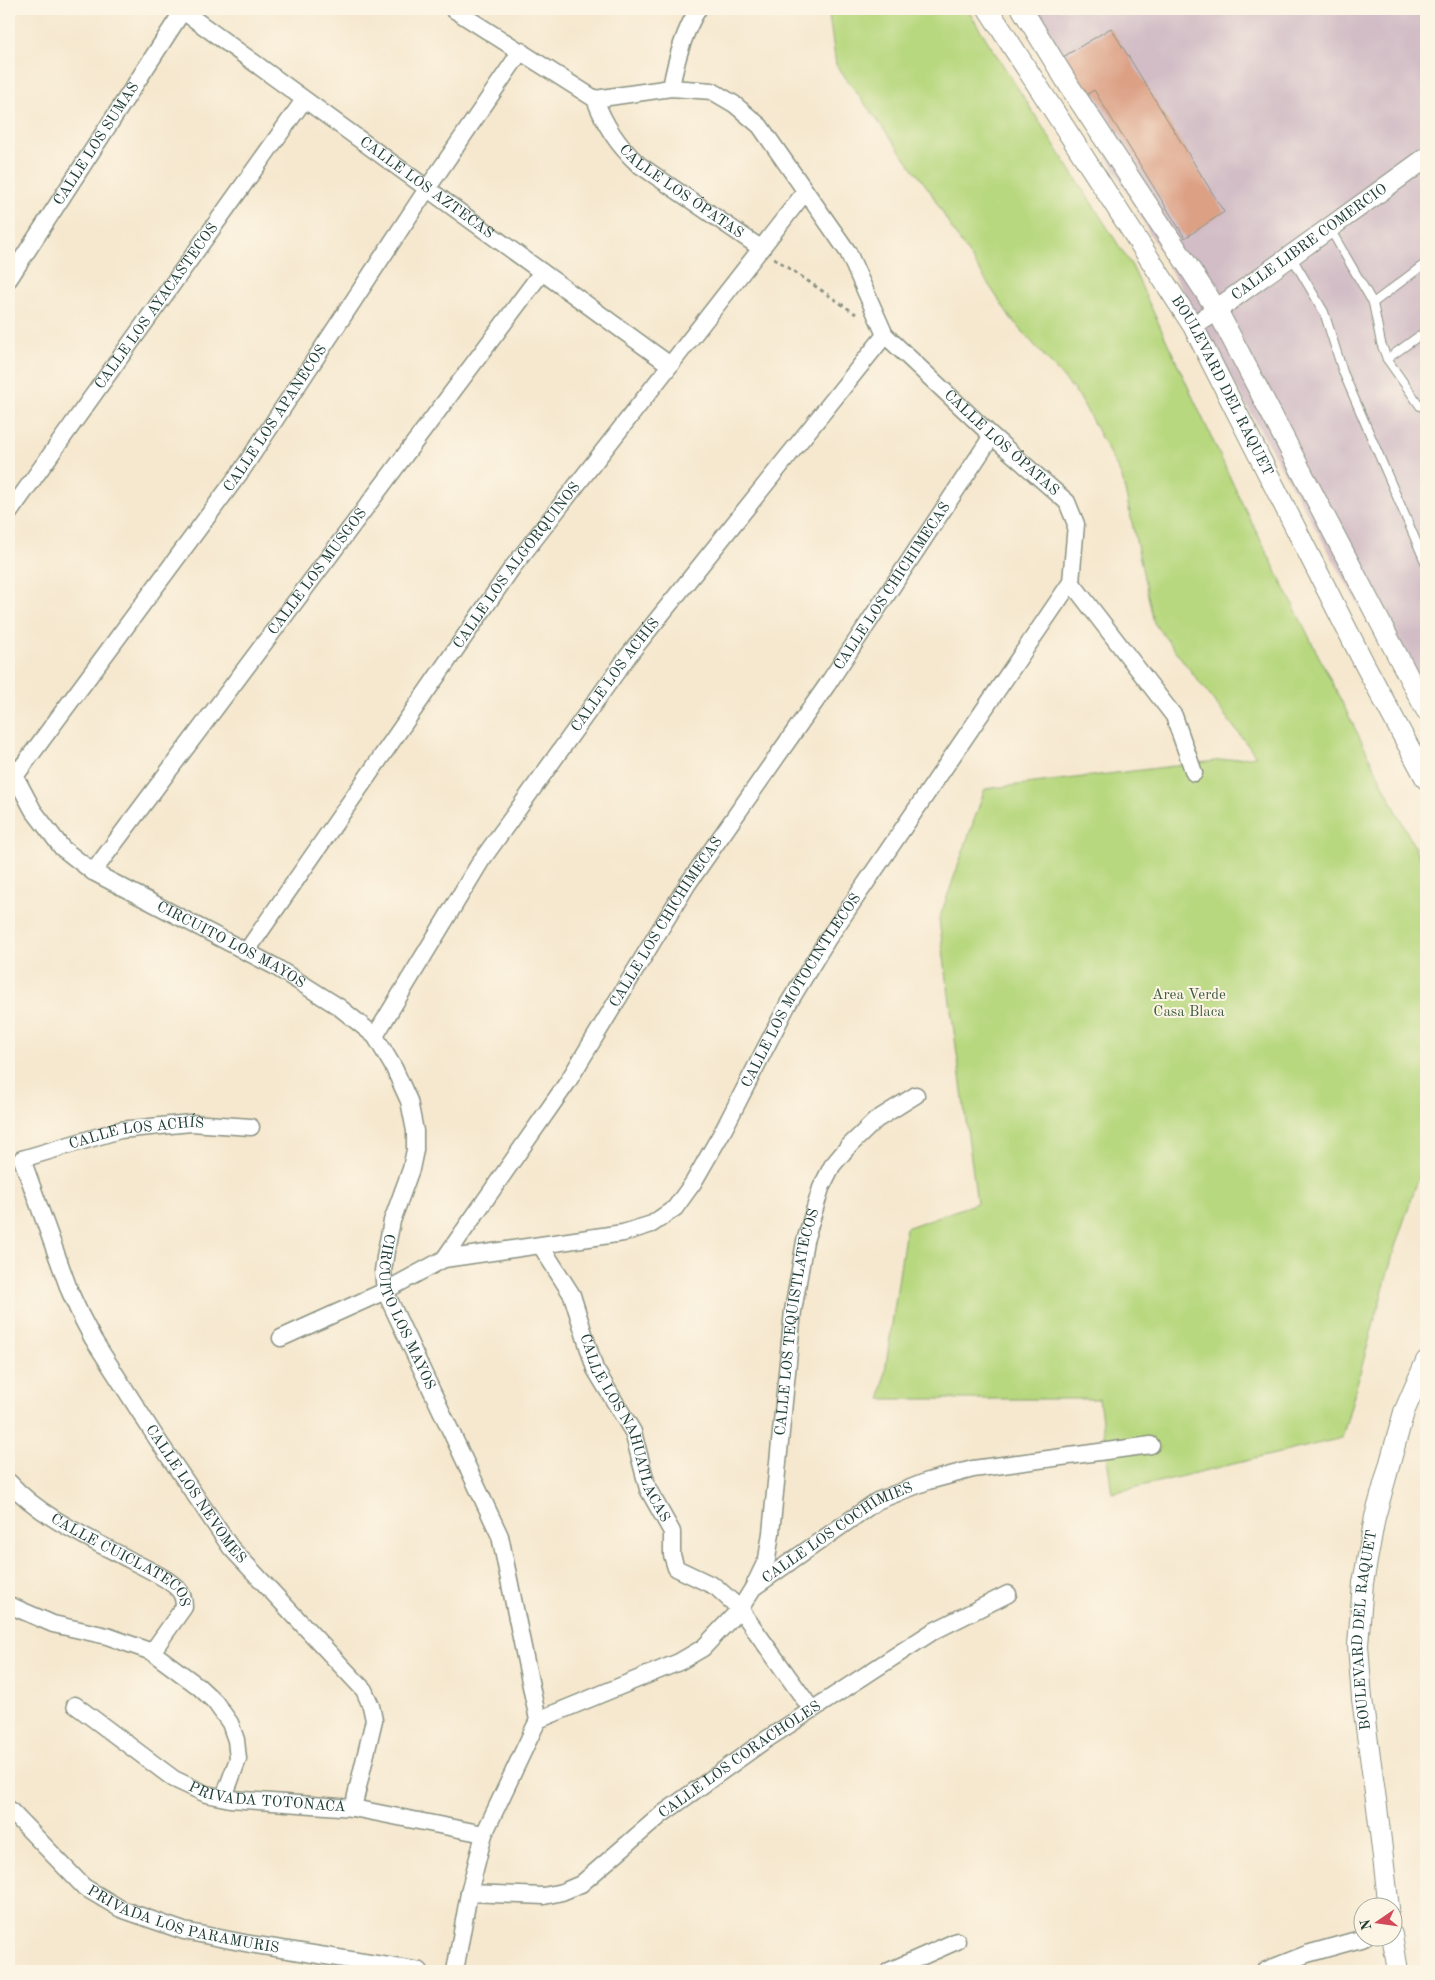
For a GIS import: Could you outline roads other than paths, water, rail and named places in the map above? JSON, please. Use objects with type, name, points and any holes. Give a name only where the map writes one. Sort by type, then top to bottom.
[{"type":"street","points":[[453,9],[595,99]]},
{"type":"street","points":[[671,88],[684,34],[698,9]]},
{"type":"street","name":"BOULEVARD DEL RAQUET","points":[[988,9],[1193,326],[1365,665],[1426,779]]},
{"type":"street","name":"BOULEVARD DEL RAQUET","points":[[1022,9],[1070,87],[1217,310],[1426,710]]},
{"type":"street","name":"CALLE LOS AZTECAS","points":[[183,10],[670,365]]},
{"type":"street","name":"CALLE LOS SUMAS","points":[[9,279],[183,10]]},
{"type":"street","name":"CALLE LOS APANECOS","points":[[12,770],[242,470],[427,188],[521,51]]},
{"type":"street","name":"CALLE LOS ÓPATAS","points":[[762,250],[638,164],[610,133],[595,99],[671,88],[712,91],[734,104],[760,126],[848,252],[885,335],[992,436],[1067,502],[1076,524],[1071,582]]},
{"type":"street","name":"CALLE LOS AYACASTECOS","points":[[9,513],[304,100]]},
{"type":"street","name":"CALLE LIBRE COMERCIO","points":[[1193,326],[1426,158]]},
{"type":"street","name":"CALLE LOS ALGORQUINOS","points":[[246,952],[512,568],[762,250],[805,192]]},
{"type":"street","name":"CALLE LOS MUSGOS","points":[[93,872],[542,272]]},
{"type":"street","name":"CALLE LOS ACHÍS","points":[[375,1036],[481,861],[623,664],[885,335]]},
{"type":"street","name":"CALLE LOS CHICHIMECAS","points":[[281,1338],[384,1292],[444,1259],[567,1083],[687,885],[827,685],[992,436]]},
{"type":"street","points":[[1071,582],[1174,716],[1194,773]]},
{"type":"street","name":"CALLE LOS MOTOCINTLECOS","points":[[444,1259],[541,1246],[623,1232],[652,1224],[675,1208],[698,1176],[788,1004],[827,940],[1071,582]]},
{"type":"street","points":[[1365,665],[1392,648]]},
{"type":"street","name":"CIRCUITO LOS MAYOS","points":[[12,770],[33,810],[62,848],[93,872],[274,966],[339,1007],[375,1036],[394,1068],[408,1101],[415,1131],[415,1150],[411,1169],[392,1221],[386,1251],[384,1292],[500,1536],[538,1720]]},
{"type":"street","name":"CALLE LOS TEQUISTLATECOS","points":[[753,1588],[767,1559],[794,1311],[805,1241],[821,1188],[832,1166],[846,1148],[876,1120],[916,1095]]},
{"type":"street","name":"CALLE LOS ACHÍS","points":[[16,1156],[120,1130],[191,1123],[251,1127]]},
{"type":"street","name":"CALLE LOS NEVOMES","points":[[16,1156],[81,1316],[93,1340],[157,1440],[231,1548],[364,1690],[371,1706],[374,1720],[353,1808]]},
{"type":"street","name":"CALLE LOS NAHUATLACAS","points":[[541,1246],[572,1295],[596,1369],[633,1432],[648,1490],[672,1532],[672,1555],[676,1568],[716,1586],[740,1610],[812,1710]]},
{"type":"street","name":"BOULEVARD DEL RAQUET","points":[[1388,1898],[1362,1699],[1358,1645],[1363,1583],[1375,1517],[1404,1412],[1426,1361]]},
{"type":"street","name":"CALLE LOS COCHIMIES","points":[[538,1720],[679,1662],[703,1648],[740,1610],[753,1588],[877,1501],[928,1481],[973,1469],[1151,1445]]},
{"type":"street","name":"CALLE CUICLATECOS","points":[[9,1482],[18,1493],[63,1524],[159,1575],[179,1590],[184,1599],[184,1607],[152,1652]]},
{"type":"street","name":"CALLE LOS CORACHOLES","points":[[469,1894],[544,1896],[562,1892],[581,1884],[661,1815],[764,1741],[932,1632],[1008,1594]]},
{"type":"street","points":[[9,1605],[53,1624],[107,1636],[152,1652],[198,1686],[215,1702],[230,1723],[236,1740],[238,1759],[224,1798]]},
{"type":"street","name":"PRIVADA TOTONACA","points":[[75,1705],[174,1780],[206,1794],[224,1798],[353,1808],[484,1834]]},
{"type":"street","points":[[454,1971],[469,1894],[484,1834],[538,1720]]},
{"type":"street","name":"PRIVADA LOS PARAMURIS","points":[[9,1809],[84,1887],[121,1909],[184,1931],[250,1944],[420,1971]]},
{"type":"street","points":[[889,1971],[957,1941]]},
{"type":"street","points":[[1264,1971],[1307,1954],[1352,1941]]},
{"type":"street","points":[[1394,1948],[1398,1971]]},
{"type":"lane","points":[[1330,229],[1373,303],[1381,343],[1387,359],[1420,406],[1426,408]]},
{"type":"lane","points":[[1291,256],[1324,312],[1343,372],[1426,564]]},
{"type":"lane","points":[[1373,303],[1426,263]]},
{"type":"lane","points":[[1387,359],[1426,331]]},
{"type":"park label","name":"Area Verde Casa Blaca","points":[[1189,1004]]}]
